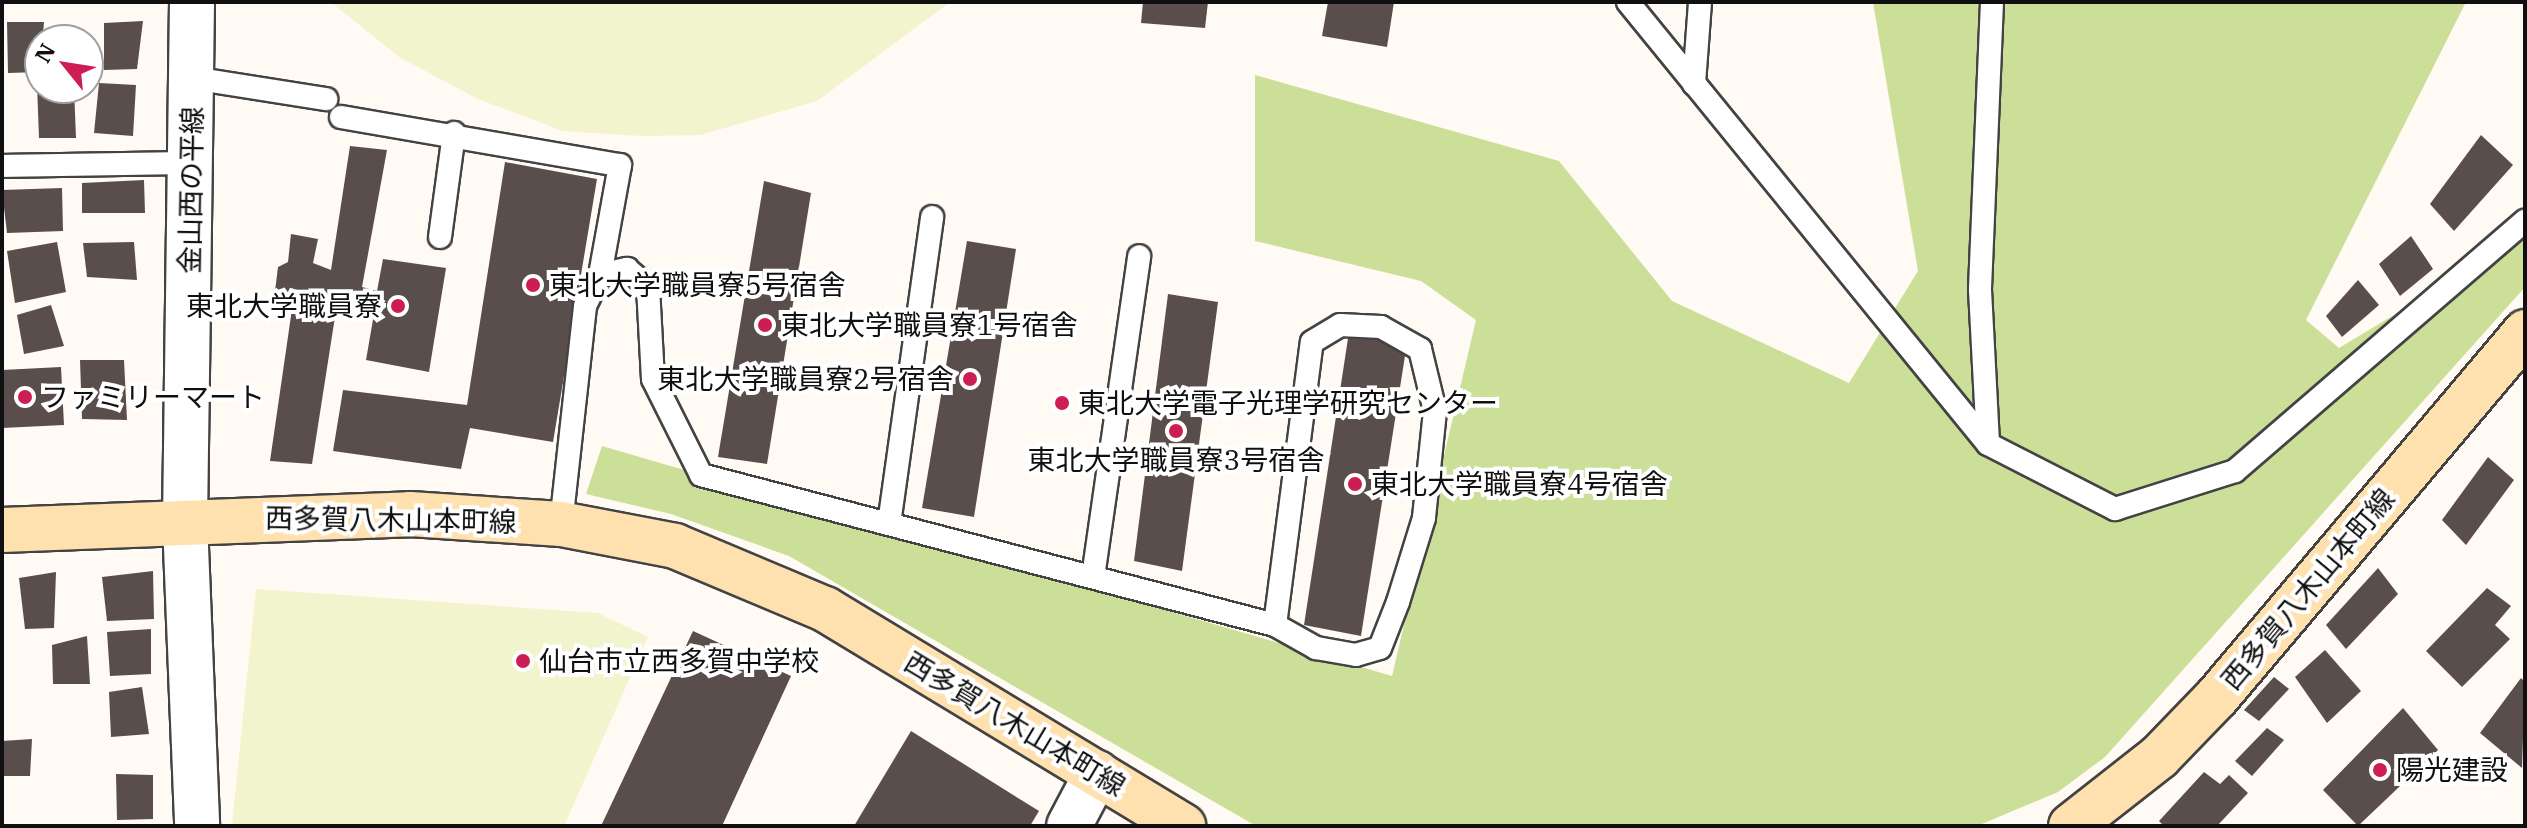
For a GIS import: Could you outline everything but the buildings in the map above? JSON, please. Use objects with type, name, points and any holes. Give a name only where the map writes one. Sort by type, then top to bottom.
[{"type":"street","name":"金山西の平線","points":[[192,2],[185,522],[197,826]]},
{"type":"street","name":"西多賀八木山本町線","points":[[2071,826],[2159,757],[2217,697],[2525,332]]},
{"type":"street","name":"西多賀八木山本町線","points":[[2,530],[410,514],[561,524],[726,562],[825,609],[1184,826]]},
{"type":"street","points":[[1069,826],[1097,773]]},
{"type":"lane","points":[[1628,2],[1988,444],[2115,509],[2235,471],[2525,221]]},
{"type":"lane","points":[[1694,84],[1700,2]]},
{"type":"lane","points":[[1988,444],[1980,290],[1992,2]]},
{"type":"lane","points":[[193,78],[326,99]]},
{"type":"lane","points":[[341,117],[454,133],[620,165],[600,275],[585,306],[561,524]]},
{"type":"lane","points":[[440,237],[454,133]]},
{"type":"lane","points":[[2,166],[191,163]]},
{"type":"lane","points":[[889,524],[932,217]]},
{"type":"lane","points":[[1093,577],[1139,256]]},
{"type":"lane","points":[[600,275],[627,269],[648,287],[653,379],[701,475],[1275,625],[1316,648],[1356,655],[1380,648],[1398,602],[1424,518],[1435,411],[1420,349],[1381,327],[1340,325],[1312,342],[1275,625]]},
{"type":"green space","points":[[331,2],[950,2],[817,101],[700,135],[642,136],[563,131],[478,99],[399,57]]},
{"type":"green space","points":[[1873,2],[2466,2],[2306,320],[2339,348],[2525,236],[2525,287],[2105,757],[2058,792],[1977,826],[1256,826],[789,556],[671,514],[586,494],[602,446],[1392,676],[1476,320],[1421,281],[1255,241],[1255,75],[1559,161],[1672,301],[1849,383],[1918,271]]},
{"type":"green space","points":[[256,589],[598,613],[648,637],[564,826],[232,826]]},
{"type":"place","name":"東北大学職員寮5号宿舎","points":[[533,285]]},
{"type":"place","name":"東北大学職員寮","points":[[398,306]]},
{"type":"place","name":"東北大学職員寮1号宿舎","points":[[765,325]]},
{"type":"place","name":"東北大学職員寮2号宿舎","points":[[970,379]]},
{"type":"place","name":"ファミリーマート","points":[[25,397]]},
{"type":"place","name":"東北大学電子光理学研究センター","points":[[1062,403]]},
{"type":"place","name":"東北大学職員寮3号宿舎","points":[[1176,431]]},
{"type":"place","name":"東北大学職員寮4号宿舎","points":[[1355,484]]},
{"type":"place","name":"仙台市立西多賀中学校","points":[[523,661]]},
{"type":"place","name":"陽光建設","points":[[2380,770]]}]
